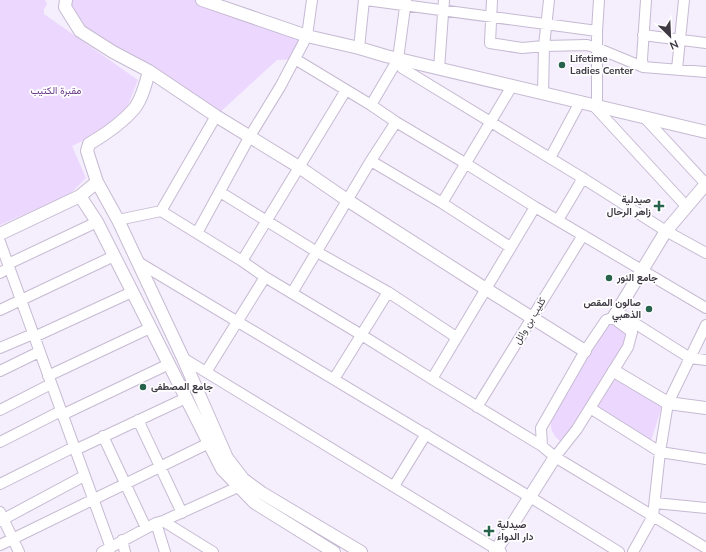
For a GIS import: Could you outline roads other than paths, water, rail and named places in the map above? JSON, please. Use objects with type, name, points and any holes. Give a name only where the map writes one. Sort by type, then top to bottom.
[{"type":"main road","points":[[66,0],[65,7],[80,31],[113,52],[149,71],[216,116],[299,167],[486,290],[585,351]]},
{"type":"main road","points":[[202,0],[307,36],[439,69],[706,132]]},
{"type":"main road","points":[[149,71],[144,88],[135,108],[110,132],[89,144],[87,151],[97,182],[118,220],[183,358],[226,458],[243,479],[262,493],[361,552]]},
{"type":"main road","points":[[0,234],[80,196],[97,182]]},
{"type":"main road","points":[[615,315],[666,231],[706,184]]},
{"type":"main road","points":[[80,196],[97,222],[222,469],[255,503],[334,552]]},
{"type":"main road","points":[[614,371],[668,403],[706,408]]},
{"type":"main road","points":[[498,551],[555,457]]},
{"type":"street","points":[[197,233],[250,136],[280,87],[307,36],[312,0]]},
{"type":"street","points":[[359,48],[365,0],[406,3],[443,11],[597,31]]},
{"type":"street","points":[[439,69],[444,0]]},
{"type":"street","points":[[492,0],[490,43],[522,48],[587,45],[643,67],[706,72]]},
{"type":"street","points":[[543,94],[544,46],[549,0]]},
{"type":"street","points":[[599,0],[596,106],[686,207]]},
{"type":"street","points":[[643,67],[643,35],[646,0]]},
{"type":"street","points":[[677,69],[684,0]]},
{"type":"street","points":[[371,105],[398,59],[406,3]]},
{"type":"street","points":[[643,35],[706,43]]},
{"type":"street","points":[[295,59],[535,207],[706,308]]},
{"type":"street","points":[[398,59],[402,68],[583,178],[666,231],[706,253]]},
{"type":"street","points":[[442,203],[512,86]]},
{"type":"street","points":[[242,261],[346,90]]},
{"type":"street","points":[[550,158],[580,102]]},
{"type":"street","points":[[161,210],[216,116]]},
{"type":"street","points":[[644,117],[706,184]]},
{"type":"street","points":[[292,293],[347,200],[396,122]]},
{"type":"street","points":[[371,161],[442,203],[510,248]]},
{"type":"street","points":[[558,220],[583,178]]},
{"type":"street","points":[[220,192],[317,252],[388,292],[456,337]]},
{"type":"street","points":[[432,379],[535,207]]},
{"type":"street","points":[[118,220],[161,210],[265,277],[542,446],[555,457],[706,548]]},
{"type":"street","points":[[6,268],[97,222]]},
{"type":"street","name":"كليب بن وائل","points":[[477,407],[583,235]]},
{"type":"street","points":[[0,242],[6,268],[21,301],[93,500],[106,550],[146,528],[238,487]]},
{"type":"street","points":[[0,310],[114,256]]},
{"type":"street","points":[[138,262],[426,434],[619,552]]},
{"type":"street","points":[[206,372],[265,277]]},
{"type":"street","points":[[0,348],[33,336],[132,292]]},
{"type":"street","points":[[334,379],[360,334],[388,292]]},
{"type":"street","points":[[542,446],[541,428],[585,351],[606,320],[615,315]]},
{"type":"street","points":[[615,315],[690,358],[706,360]]},
{"type":"street","points":[[555,457],[577,429],[628,347],[632,332],[615,315]]},
{"type":"street","points":[[633,552],[653,516],[660,452],[668,403],[706,325]]},
{"type":"street","points":[[0,410],[49,380],[150,328]]},
{"type":"street","points":[[0,371],[39,352]]},
{"type":"street","points":[[183,358],[498,551]]},
{"type":"street","points":[[0,442],[169,364]]},
{"type":"street","points":[[0,484],[186,398]]},
{"type":"street","points":[[590,408],[660,452],[706,459]]},
{"type":"street","points":[[138,420],[182,513]]},
{"type":"street","points":[[394,486],[426,434]]},
{"type":"street","points":[[103,436],[146,528]]},
{"type":"street","points":[[0,545],[209,443]]},
{"type":"street","points":[[19,552],[1,517],[84,476]]},
{"type":"street","points":[[655,503],[706,508]]},
{"type":"street","points":[[159,522],[165,552]]},
{"type":"street","points":[[159,522],[213,552]]},
{"type":"street","points":[[122,540],[125,552]]},
{"type":"place","name":"Lifetime Ladies Center","points":[[562,65]]},
{"type":"place","name":"صيدلية زاهر الرحال","points":[[659,206]]},
{"type":"place","name":"جامع النور","points":[[609,278]]},
{"type":"place","name":"صالون المقص الذهبي","points":[[649,309]]},
{"type":"place","name":"جامع المصطفى","points":[[143,387]]},
{"type":"place","name":"صيدلية دار الدواء","points":[[489,531]]},
{"type":"park label","name":"مقبرة الكتيب","points":[[56,91]]}]
